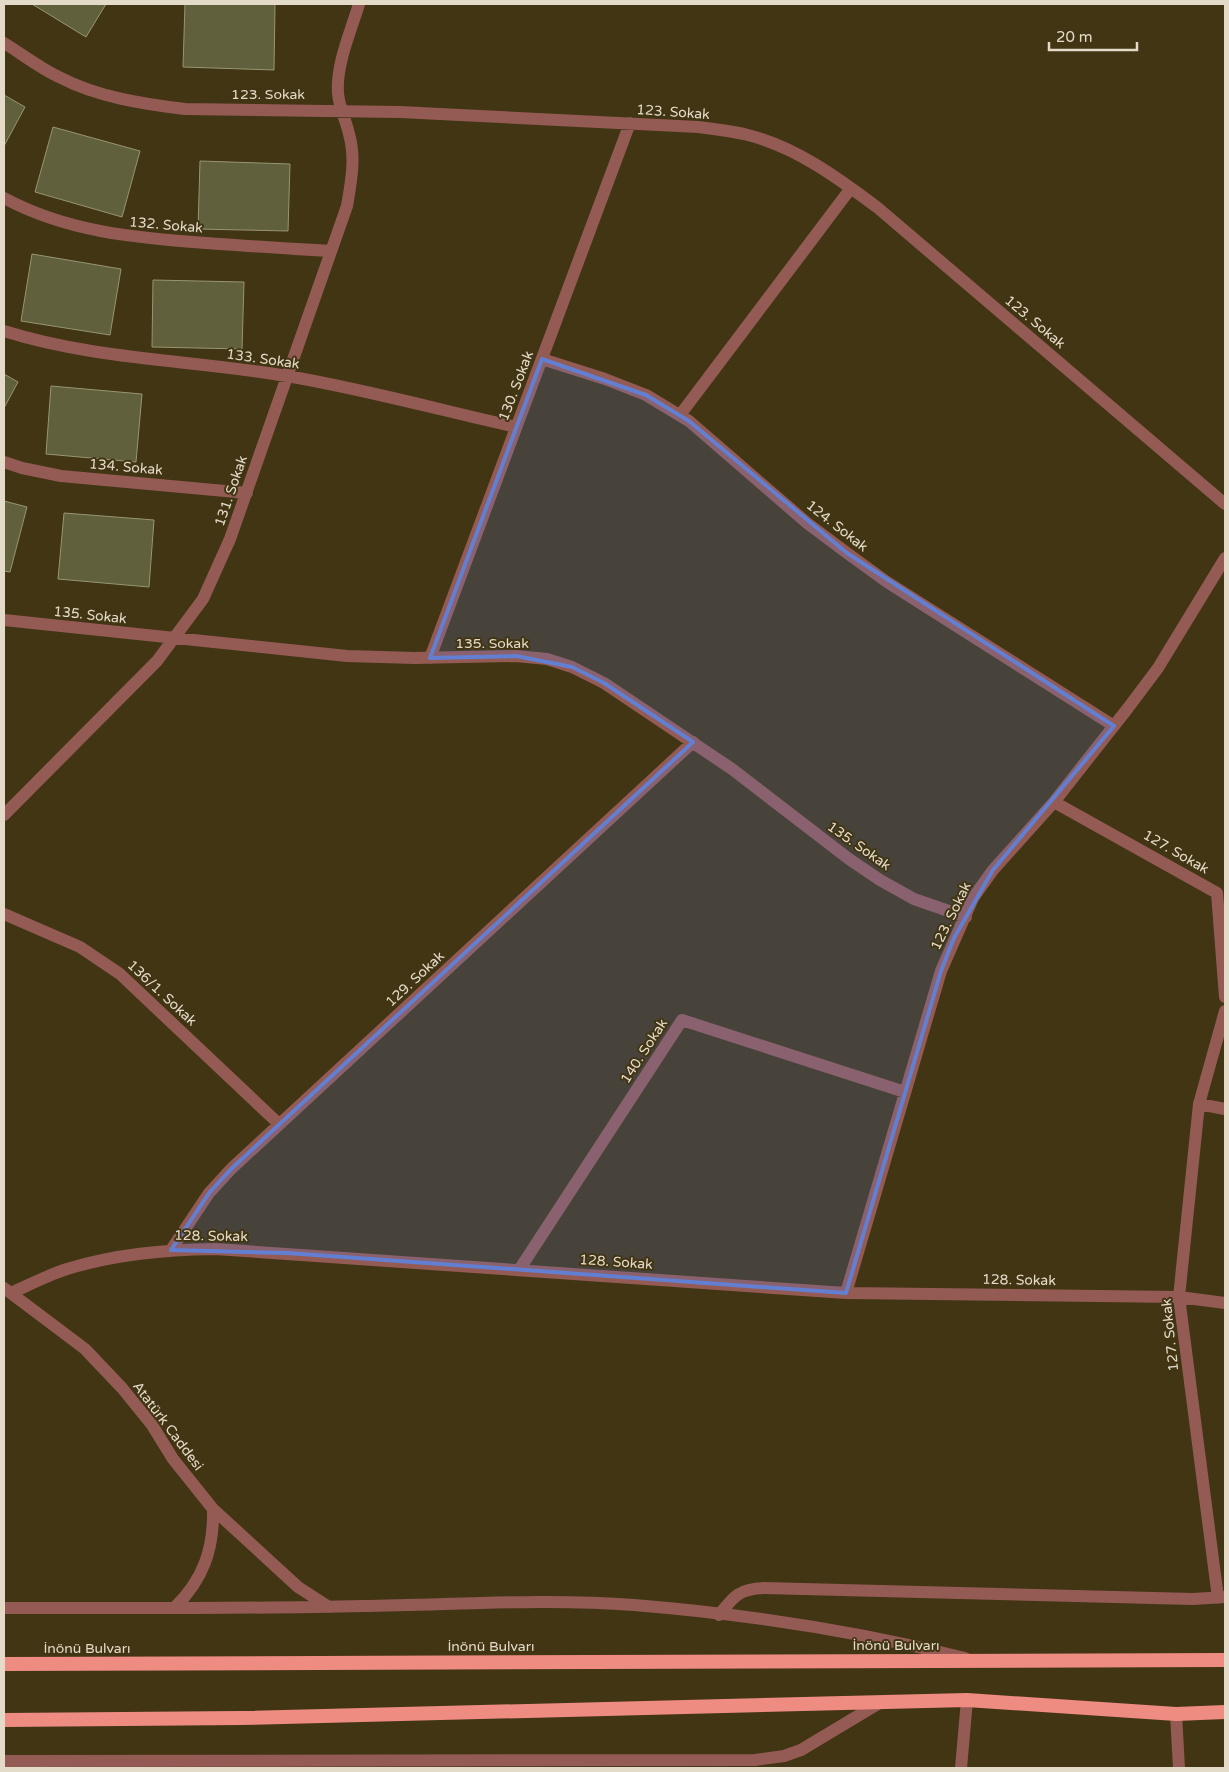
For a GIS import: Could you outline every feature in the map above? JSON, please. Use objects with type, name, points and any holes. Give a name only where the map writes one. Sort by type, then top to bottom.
[{"type":"highway","name":"İnönü Bulvarı","points":[[4,1664],[979,1662],[1225,1659]]},
{"type":"highway","points":[[4,1720],[241,1718],[967,1700],[1225,1716]]},
{"type":"highway","points":[[1176,1714],[1225,1712]]},
{"type":"street","name":"131. Sokak","points":[[4,816],[157,661],[203,599],[216,573],[247,493],[347,206],[354,154],[349,133],[340,110],[338,92],[340,68],[359,4]]},
{"type":"street","name":"123. Sokak","points":[[4,43],[59,78],[114,96],[150,105],[185,109],[340,110],[698,127],[745,134],[783,148],[833,174],[886,215],[1225,504]]},
{"type":"street","name":"130. Sokak","points":[[430,658],[630,124]]},
{"type":"street","points":[[680,415],[851,188]]},
{"type":"street","name":"132. Sokak","points":[[4,198],[21,207],[60,221],[117,235],[331,252]]},
{"type":"street","name":"133. Sokak","points":[[4,331],[35,341],[83,350],[288,376],[516,427]]},
{"type":"street","name":"124. Sokak","points":[[542,359],[605,379],[646,395],[680,415],[807,523],[887,582],[1114,726]]},
{"type":"street","name":"134. Sokak","points":[[4,462],[61,476],[247,493]]},
{"type":"street","name":"123. Sokak","points":[[846,1294],[941,971],[973,898],[993,870],[1054,802],[1158,668],[1225,558]]},
{"type":"street","name":"135. Sokak","points":[[4,620],[347,656],[430,658],[516,656],[547,659],[572,667],[604,683],[693,742],[732,769],[849,859],[880,880],[914,898],[966,917]]},
{"type":"street","name":"129. Sokak","points":[[171,1250],[209,1193],[231,1169],[693,742]]},
{"type":"street","name":"127. Sokak","points":[[1054,802],[1217,893],[1225,997]]},
{"type":"street","name":"136/1. Sokak","points":[[4,914],[80,947],[120,974],[279,1124]]},
{"type":"street","name":"127. Sokak","points":[[1222,1597],[1179,1296],[1199,1104],[1225,1011]]},
{"type":"street","name":"140. Sokak","points":[[519,1270],[682,1020],[905,1092]]},
{"type":"street","points":[[1199,1104],[1225,1109]]},
{"type":"street","name":"128. Sokak","points":[[7,1290],[114,1256],[171,1250],[215,1249],[846,1294],[1179,1296],[1225,1303]]},
{"type":"street","name":"Atatürk Caddesi","points":[[7,1290],[85,1349],[122,1388],[152,1425],[173,1459],[213,1510],[298,1587],[329,1607]]},
{"type":"street","points":[[175,1607],[187,1595],[206,1564],[213,1537],[213,1510]]},
{"type":"street","points":[[720,1614],[737,1593],[752,1588],[1193,1599],[1222,1597]]},
{"type":"street","name":"İnönü Bulvarı","points":[[4,1608],[329,1607],[572,1602],[634,1605],[720,1614],[903,1643],[979,1662]]},
{"type":"street","points":[[961,1768],[967,1700]]},
{"type":"street","points":[[4,1761],[293,1765],[755,1760],[784,1756],[801,1750],[881,1702]]},
{"type":"street","points":[[1176,1714],[1179,1768]]},
{"type":"highlighted area","points":[[542,359],[646,395],[689,421],[847,553],[1114,726],[993,870],[954,938],[941,971],[846,1293],[287,1253],[171,1250],[209,1193],[231,1169],[693,742],[604,683],[572,667],[516,656],[430,658]]},
{"type":"building","points":[[32,4],[106,4],[86,37]]},
{"type":"building","points":[[185,4],[275,4],[274,70],[183,67]]},
{"type":"building","points":[[4,95],[25,107],[4,146]]},
{"type":"building","points":[[53,127],[140,151],[122,217],[35,192]]},
{"type":"building","points":[[200,161],[290,164],[288,231],[198,229]]},
{"type":"building","points":[[32,254],[121,269],[110,335],[21,321]]},
{"type":"building","points":[[153,280],[244,282],[242,349],[152,347]]},
{"type":"building","points":[[4,374],[18,382],[4,408]]},
{"type":"building","points":[[51,386],[142,394],[136,462],[46,454]]},
{"type":"building","points":[[4,501],[27,507],[10,572],[4,571]]},
{"type":"building","points":[[64,513],[154,520],[149,587],[58,579]]}]
